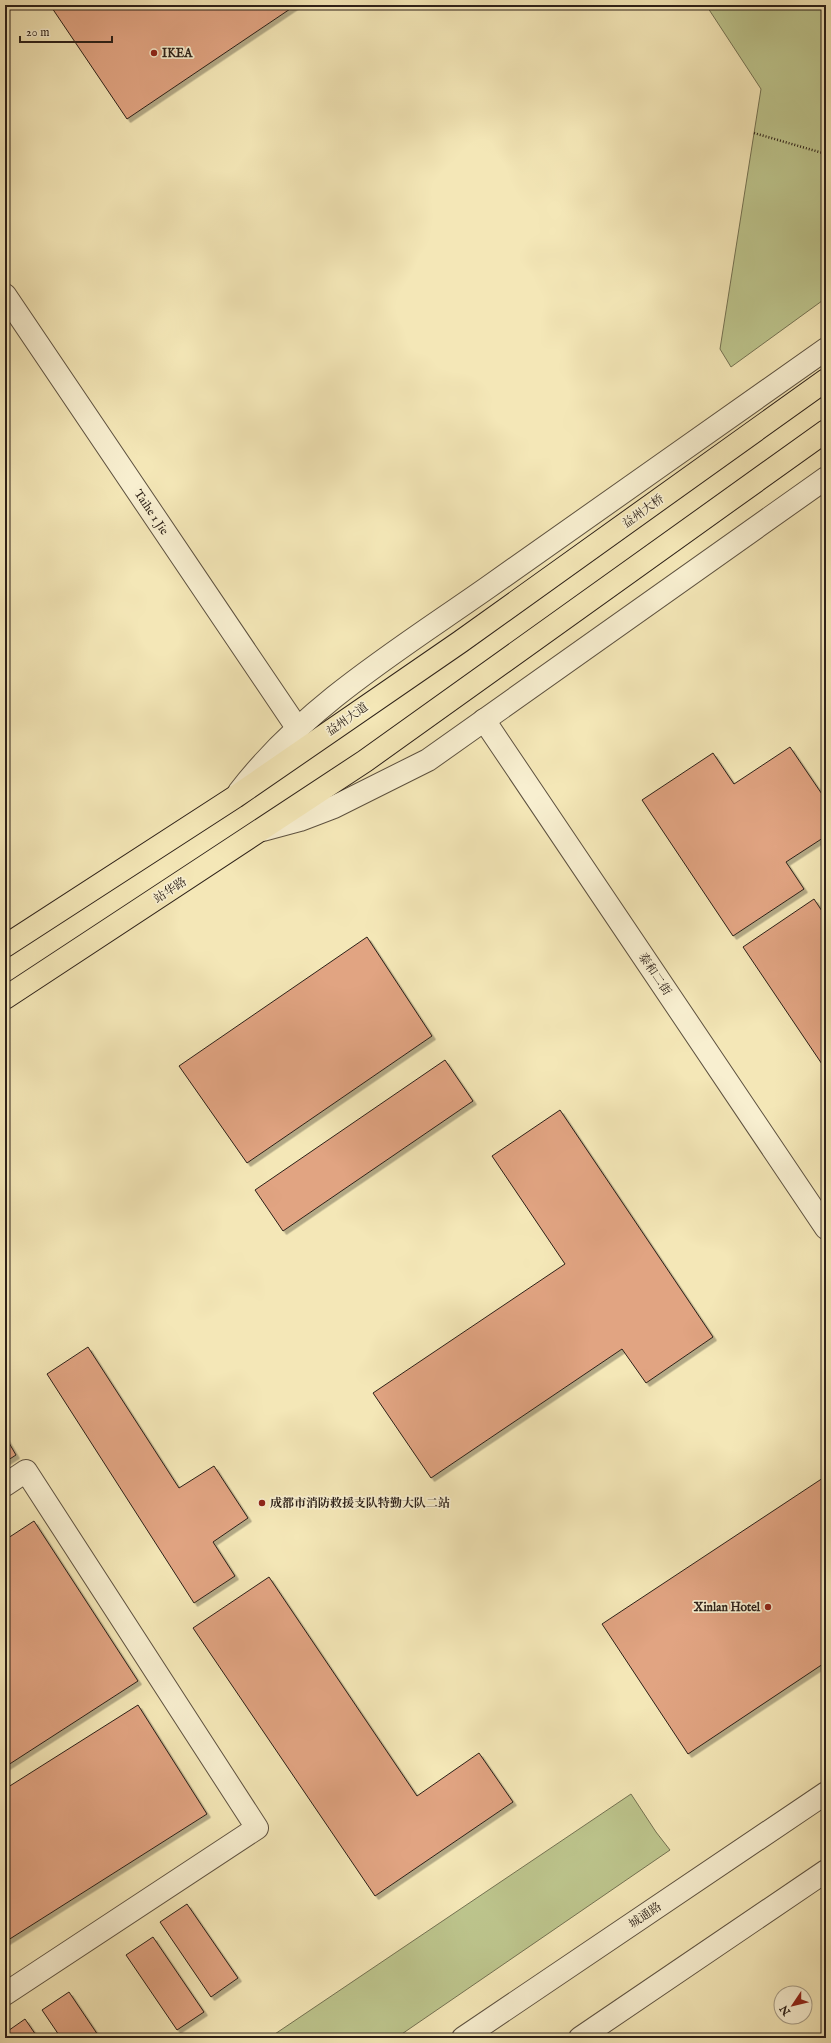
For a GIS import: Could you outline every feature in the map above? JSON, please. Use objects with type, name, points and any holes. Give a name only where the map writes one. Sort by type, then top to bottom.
[{"type":"main road","name":"益州大桥","points":[[460,642],[826,380]]},
{"type":"main road","name":"站华路","points":[[5,998],[334,782],[826,431]]},
{"type":"main road","name":"益州大道","points":[[235,797],[460,642]]},
{"type":"main road","points":[[5,946],[235,797]]},
{"type":"street","name":"Taihe 1 Jie","points":[[5,295],[298,729]]},
{"type":"street","points":[[235,797],[259,766],[298,729],[362,676],[826,349]]},
{"type":"street","points":[[258,832],[300,820],[334,807],[379,786],[428,760],[826,478]]},
{"type":"street","name":"泰和二街","points":[[484,720],[826,1228]]},
{"type":"street","points":[[5,1485],[26,1471],[257,1828],[5,1994]]},
{"type":"street","name":"城通路","points":[[463,2038],[826,1793]]},
{"type":"street","points":[[580,2038],[826,1871]]},
{"type":"path","points":[[754,133],[826,154]]},
{"type":"green space","points":[[706,5],[826,5],[826,298],[731,367],[720,349],[761,89]]},
{"type":"green space","points":[[631,1794],[656,1832],[670,1850],[396,2038],[269,2038]]},
{"type":"building","name":"IKEA","points":[[50,5],[296,5],[127,119]]},
{"type":"building","points":[[790,747],[826,800],[826,836],[786,862],[804,889],[733,936],[642,800],[713,753],[734,784]]},
{"type":"building","points":[[814,899],[826,917],[826,1070],[743,947]]},
{"type":"building","points":[[367,937],[432,1036],[247,1163],[179,1066]]},
{"type":"building","points":[[445,1060],[473,1101],[283,1231],[255,1190]]},
{"type":"building","points":[[560,1110],[713,1337],[646,1383],[622,1349],[431,1478],[373,1393],[565,1264],[492,1156]]},
{"type":"building","points":[[88,1347],[179,1488],[214,1466],[248,1518],[213,1542],[235,1576],[194,1603],[47,1374]]},
{"type":"building","points":[[5,1436],[16,1455],[5,1462]]},
{"type":"building","points":[[826,1476],[826,1662],[688,1754],[602,1624]]},
{"type":"building","points":[[34,1521],[138,1681],[5,1767],[5,1540]]},
{"type":"building","points":[[269,1577],[417,1796],[479,1753],[513,1802],[375,1896],[193,1628]]},
{"type":"building","points":[[138,1705],[207,1814],[5,1942],[5,1789]]},
{"type":"building","points":[[187,1904],[238,1978],[211,1997],[160,1922]]},
{"type":"building","points":[[153,1937],[204,2012],[177,2030],[126,1955]]},
{"type":"building","points":[[69,1992],[100,2038],[61,2038],[42,2010]]},
{"type":"building","points":[[25,2019],[38,2038],[5,2038],[5,2033]]},
{"type":"place","name":"IKEA","points":[[154,53]]},
{"type":"place","name":"成都市消防救援支队特勤大队二站","points":[[262,1503]]},
{"type":"place","name":"Xinlan Hotel","points":[[768,1607]]}]
